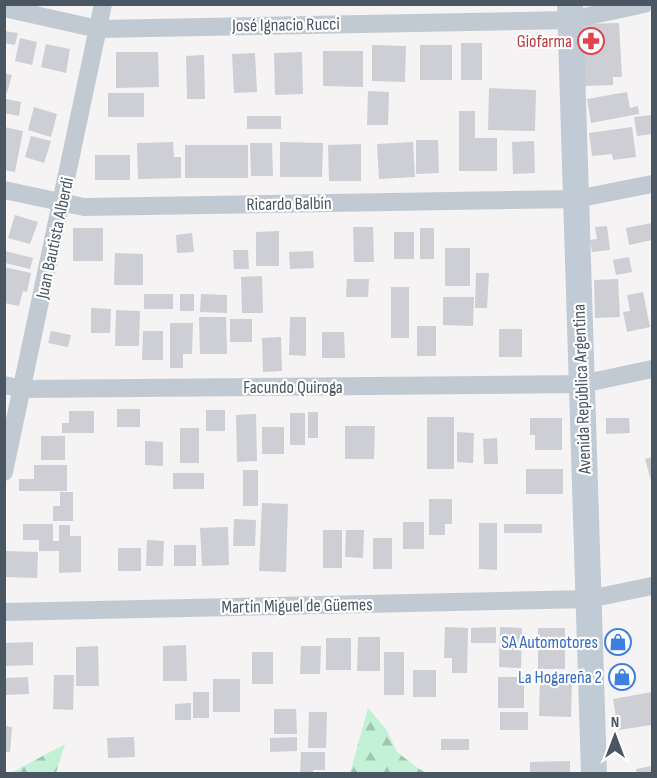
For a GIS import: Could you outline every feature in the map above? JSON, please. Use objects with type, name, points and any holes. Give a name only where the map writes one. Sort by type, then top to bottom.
[{"type":"main road","name":"Avenida República Argentina","points":[[570,12],[594,774]]},
{"type":"street","name":"Juan Bautista Alberdi","points":[[4,472],[63,204],[103,4]]},
{"type":"street","name":"José Ignacio Rucci","points":[[4,8],[98,29],[570,12],[644,4]]},
{"type":"street","name":"Ricardo Balbín","points":[[4,190],[84,207],[576,199],[652,184]]},
{"type":"street","name":"Facundo Quiroga","points":[[4,385],[23,389],[582,384],[652,369]]},
{"type":"street","name":"Martín Miguel de Güemes","points":[[4,612],[589,599],[652,586]]},
{"type":"green space","points":[[368,708],[386,729],[397,752],[428,773],[350,773]]},
{"type":"green space","points":[[65,744],[56,773],[11,773]]},
{"type":"building","points":[[619,23],[622,77],[613,77],[613,85],[584,86],[582,24]]},
{"type":"building","points":[[4,31],[18,33],[15,45],[4,43]]},
{"type":"building","points":[[20,38],[37,42],[32,65],[15,61]]},
{"type":"building","points":[[461,43],[482,43],[482,80],[461,80]]},
{"type":"building","points":[[46,44],[70,49],[66,73],[41,67]]},
{"type":"building","points":[[372,45],[406,46],[405,82],[372,81]]},
{"type":"building","points":[[420,45],[452,45],[452,80],[420,80]]},
{"type":"building","points":[[323,51],[363,51],[363,87],[323,86]]},
{"type":"building","points":[[116,52],[158,52],[159,87],[116,88]]},
{"type":"building","points":[[302,52],[303,94],[275,95],[274,53]]},
{"type":"building","points":[[255,53],[257,92],[234,93],[232,54]]},
{"type":"building","points":[[204,55],[205,99],[187,99],[186,56]]},
{"type":"building","points":[[4,73],[12,75],[7,93],[4,93]]},
{"type":"building","points":[[489,88],[536,90],[535,131],[488,130]]},
{"type":"building","points":[[368,91],[389,92],[388,125],[367,125]]},
{"type":"building","points":[[627,92],[630,108],[638,106],[639,114],[591,123],[587,99]]},
{"type":"building","points":[[108,93],[144,93],[144,117],[108,117]]},
{"type":"building","points":[[6,99],[21,102],[19,116],[4,113]]},
{"type":"building","points":[[34,107],[57,114],[51,137],[28,130]]},
{"type":"building","points":[[459,111],[475,111],[475,138],[497,138],[497,171],[459,171]]},
{"type":"building","points":[[652,115],[652,134],[637,136],[634,117]]},
{"type":"building","points":[[247,116],[281,116],[281,129],[247,129]]},
{"type":"building","points":[[4,127],[23,131],[15,172],[4,170]]},
{"type":"building","points":[[632,127],[636,157],[613,160],[612,154],[592,156],[589,133]]},
{"type":"building","points":[[31,136],[51,141],[44,163],[25,157]]},
{"type":"building","points":[[416,140],[438,140],[439,173],[416,174]]},
{"type":"building","points":[[534,141],[535,173],[513,174],[512,142]]},
{"type":"building","points":[[173,142],[174,157],[181,157],[181,178],[138,179],[137,143]]},
{"type":"building","points":[[280,142],[323,143],[322,177],[280,177]]},
{"type":"building","points":[[413,142],[415,177],[379,179],[377,144]]},
{"type":"building","points":[[250,143],[272,143],[273,176],[251,176]]},
{"type":"building","points":[[361,144],[361,181],[329,181],[328,145]]},
{"type":"building","points":[[185,145],[248,145],[248,178],[185,178]]},
{"type":"building","points":[[95,155],[130,155],[130,180],[95,180]]},
{"type":"building","points":[[15,215],[38,222],[30,244],[8,238]]},
{"type":"building","points":[[652,223],[652,240],[629,245],[626,228]]},
{"type":"building","points":[[607,226],[610,250],[592,252],[590,240],[597,239],[595,227]]},
{"type":"building","points":[[353,227],[373,227],[374,262],[354,262]]},
{"type":"building","points":[[73,228],[103,228],[103,261],[73,261]]},
{"type":"building","points":[[420,228],[434,228],[434,259],[420,259]]},
{"type":"building","points":[[279,231],[279,266],[256,266],[256,232]]},
{"type":"building","points":[[394,232],[414,232],[414,259],[394,259]]},
{"type":"building","points":[[192,233],[194,252],[177,253],[176,235]]},
{"type":"building","points":[[445,248],[470,248],[470,286],[445,286]]},
{"type":"building","points":[[233,250],[248,250],[249,269],[234,269]]},
{"type":"building","points":[[5,251],[33,258],[30,269],[5,263]]},
{"type":"building","points":[[313,251],[314,268],[290,269],[289,252]]},
{"type":"building","points":[[115,253],[143,254],[143,285],[114,285]]},
{"type":"building","points":[[629,257],[632,272],[616,275],[613,260]]},
{"type":"building","points":[[4,267],[31,273],[27,292],[23,291],[19,306],[4,303]]},
{"type":"building","points":[[476,273],[489,273],[487,308],[475,308]]},
{"type":"building","points":[[262,276],[263,313],[242,313],[241,277]]},
{"type":"building","points":[[347,279],[369,279],[368,297],[346,297]]},
{"type":"building","points":[[618,279],[620,317],[595,318],[594,280]]},
{"type":"building","points":[[391,287],[409,287],[409,338],[391,338]]},
{"type":"building","points":[[643,292],[650,327],[627,332],[623,312],[630,311],[627,295]]},
{"type":"building","points":[[144,294],[173,294],[173,309],[144,309]]},
{"type":"building","points":[[180,294],[194,294],[194,311],[180,311]]},
{"type":"building","points":[[201,294],[227,295],[227,313],[200,312]]},
{"type":"building","points":[[443,297],[474,297],[473,326],[443,325]]},
{"type":"building","points":[[91,308],[111,309],[110,333],[91,333]]},
{"type":"building","points":[[116,310],[140,311],[139,346],[115,346]]},
{"type":"building","points":[[199,317],[226,317],[227,354],[200,354]]},
{"type":"building","points":[[290,317],[306,317],[306,356],[289,355]]},
{"type":"building","points":[[230,319],[252,319],[252,342],[230,342]]},
{"type":"building","points":[[170,323],[193,323],[192,354],[183,354],[183,368],[170,368]]},
{"type":"building","points":[[417,326],[436,326],[436,356],[417,356]]},
{"type":"building","points":[[499,329],[522,329],[522,357],[499,357]]},
{"type":"building","points":[[51,331],[71,335],[68,347],[48,343]]},
{"type":"building","points":[[143,331],[163,331],[163,360],[142,360]]},
{"type":"building","points":[[322,332],[344,332],[345,358],[322,358]]},
{"type":"building","points":[[281,337],[282,371],[263,372],[262,338]]},
{"type":"building","points":[[117,409],[140,409],[140,427],[117,427]]},
{"type":"building","points":[[206,410],[225,410],[225,431],[206,431]]},
{"type":"building","points":[[69,411],[94,411],[94,433],[62,433],[62,423],[69,423]]},
{"type":"building","points":[[308,412],[318,412],[318,438],[308,438]]},
{"type":"building","points":[[290,413],[305,413],[305,445],[290,445]]},
{"type":"building","points":[[256,414],[257,461],[237,462],[236,415]]},
{"type":"building","points":[[427,417],[454,417],[454,469],[427,469]]},
{"type":"building","points":[[530,418],[562,418],[562,450],[535,450],[535,435],[530,435]]},
{"type":"building","points":[[606,418],[629,418],[630,433],[606,434]]},
{"type":"building","points":[[345,426],[375,426],[374,459],[345,459]]},
{"type":"building","points":[[262,427],[284,427],[284,454],[262,454]]},
{"type":"building","points":[[180,428],[199,428],[199,463],[180,463]]},
{"type":"building","points":[[457,432],[474,433],[473,463],[457,462]]},
{"type":"building","points":[[41,436],[65,436],[65,460],[41,460]]},
{"type":"building","points":[[497,438],[498,464],[484,464],[483,439]]},
{"type":"building","points":[[145,441],[163,442],[163,466],[145,465]]},
{"type":"building","points":[[652,457],[652,484],[645,459]]},
{"type":"building","points":[[34,465],[67,465],[67,491],[19,491],[19,479],[34,479]]},
{"type":"building","points":[[526,469],[563,469],[563,494],[526,494]]},
{"type":"building","points":[[243,470],[258,470],[258,506],[243,506]]},
{"type":"building","points":[[173,473],[204,473],[204,489],[173,489]]},
{"type":"building","points":[[60,492],[73,492],[73,521],[53,521],[53,506],[60,506]]},
{"type":"building","points":[[429,499],[452,499],[452,524],[445,524],[445,535],[429,535]]},
{"type":"building","points":[[262,503],[288,504],[286,572],[259,571]]},
{"type":"building","points":[[234,519],[256,520],[255,546],[233,546]]},
{"type":"building","points":[[403,522],[424,522],[424,549],[403,549]]},
{"type":"building","points":[[479,523],[497,523],[497,570],[479,569]]},
{"type":"building","points":[[23,524],[53,524],[53,541],[59,541],[59,525],[70,525],[70,536],[81,536],[81,572],[59,573],[59,551],[39,551],[39,540],[23,540]]},
{"type":"building","points":[[504,524],[542,524],[542,533],[504,533]]},
{"type":"building","points":[[228,527],[229,565],[202,566],[200,528]]},
{"type":"building","points":[[323,530],[342,530],[342,568],[323,568]]},
{"type":"building","points":[[346,530],[364,530],[363,558],[345,557]]},
{"type":"building","points":[[373,538],[392,538],[392,569],[373,569]]},
{"type":"building","points":[[147,540],[164,541],[163,566],[146,566]]},
{"type":"building","points":[[174,545],[196,545],[196,566],[174,566]]},
{"type":"building","points":[[118,548],[141,548],[141,571],[118,571]]},
{"type":"building","points":[[4,551],[38,552],[37,578],[4,577]]},
{"type":"building","points":[[445,627],[468,628],[467,673],[452,673],[452,658],[444,658]]},
{"type":"building","points":[[496,627],[496,643],[471,643],[471,628]]},
{"type":"building","points":[[500,627],[522,628],[521,668],[499,667]]},
{"type":"building","points":[[538,628],[565,628],[565,669],[538,669]]},
{"type":"building","points":[[358,637],[380,637],[380,671],[357,671]]},
{"type":"building","points":[[326,638],[351,638],[351,670],[326,670]]},
{"type":"building","points":[[33,642],[33,665],[5,666],[5,643]]},
{"type":"building","points":[[186,645],[187,681],[163,681],[163,646]]},
{"type":"building","points":[[98,646],[99,686],[76,686],[76,647]]},
{"type":"building","points":[[301,646],[321,646],[320,674],[300,674]]},
{"type":"building","points":[[252,652],[273,652],[273,684],[252,684]]},
{"type":"building","points":[[384,652],[404,652],[404,695],[384,695]]},
{"type":"building","points":[[413,670],[436,670],[436,697],[413,697]]},
{"type":"building","points":[[54,675],[74,675],[73,710],[53,709]]},
{"type":"building","points":[[28,677],[29,694],[4,695],[4,678]]},
{"type":"building","points":[[498,677],[524,677],[524,708],[498,708]]},
{"type":"building","points":[[540,678],[572,678],[571,717],[539,716]]},
{"type":"building","points":[[213,679],[240,679],[240,712],[213,712]]},
{"type":"building","points":[[193,692],[209,692],[209,718],[193,718]]},
{"type":"building","points":[[652,692],[652,725],[618,730],[613,699]]},
{"type":"building","points":[[191,703],[191,720],[175,720],[175,704]]},
{"type":"building","points":[[274,709],[296,709],[297,734],[274,734]]},
{"type":"building","points":[[309,712],[327,712],[326,748],[308,748]]},
{"type":"building","points":[[500,712],[528,712],[528,730],[500,730]]},
{"type":"building","points":[[4,726],[12,727],[10,752],[4,752]]},
{"type":"building","points":[[134,737],[135,757],[108,758],[107,738]]},
{"type":"building","points":[[297,737],[297,751],[270,752],[270,738]]},
{"type":"building","points":[[441,739],[469,739],[469,750],[441,750]]},
{"type":"building","points":[[301,752],[325,752],[325,770],[313,770],[313,774],[300,774]]},
{"type":"building","points":[[570,761],[570,774],[530,774],[530,762]]},
{"type":"building","points":[[652,766],[652,774],[637,774],[636,769]]},
{"type":"place","name":"Giofarma","points":[[591,41]]},
{"type":"place","name":"SA Automotores","points":[[618,642]]},
{"type":"place","name":"La Hogareña 2","points":[[622,677]]}]
